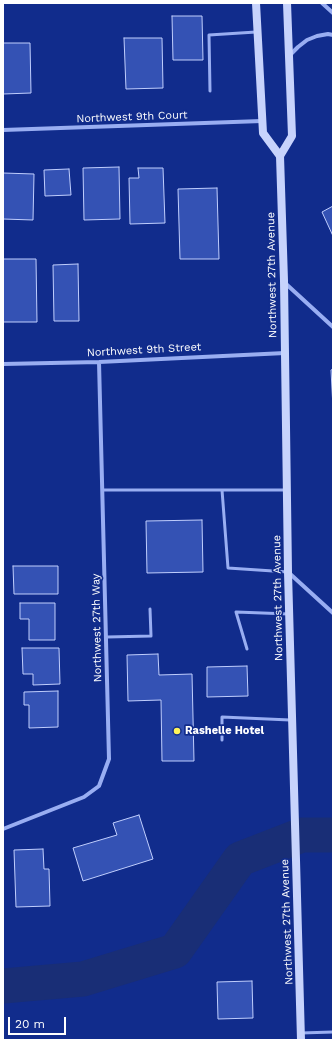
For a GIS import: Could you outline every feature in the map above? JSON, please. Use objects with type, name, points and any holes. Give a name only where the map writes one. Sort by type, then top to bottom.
[{"type":"street","points":[[256,3],[263,133],[280,156],[292,136],[287,3]]},
{"type":"street","points":[[322,3],[333,13]]},
{"type":"street","points":[[289,55],[307,40],[317,36],[328,34],[333,35]]},
{"type":"street","name":"Northwest 9th Court","points":[[3,130],[262,121]]},
{"type":"street","name":"Northwest 27th Avenue","points":[[280,156],[284,282],[289,614],[301,1037]]},
{"type":"street","points":[[284,282],[333,328]]},
{"type":"street","name":"Northwest 9th Street","points":[[3,364],[99,362],[285,353]]},
{"type":"street","name":"Northwest 27th Way","points":[[3,829],[84,797],[99,786],[109,759],[99,362]]},
{"type":"street","points":[[288,572],[333,613]]},
{"type":"lane","points":[[210,91],[209,35],[258,32]]},
{"type":"lane","points":[[103,490],[287,490]]},
{"type":"lane","points":[[222,490],[228,568],[288,572]]},
{"type":"lane","points":[[107,637],[151,636],[150,609]]},
{"type":"lane","points":[[247,648],[236,612],[289,614]]},
{"type":"lane","points":[[222,740],[222,716],[292,720]]},
{"type":"lane","points":[[301,1037],[333,1032]]},
{"type":"building","points":[[172,16],[202,16],[203,60],[173,60]]},
{"type":"building","points":[[124,38],[162,38],[163,88],[126,89]]},
{"type":"building","points":[[3,43],[30,43],[31,93],[3,94]]},
{"type":"building","points":[[119,167],[120,219],[84,220],[83,168]]},
{"type":"building","points":[[138,168],[163,168],[165,223],[130,224],[129,178],[139,178]]},
{"type":"building","points":[[69,169],[71,195],[45,196],[44,170]]},
{"type":"building","points":[[3,173],[34,174],[33,220],[3,219]]},
{"type":"building","points":[[217,188],[219,259],[180,259],[178,189]]},
{"type":"building","points":[[333,206],[333,236],[322,212]]},
{"type":"building","points":[[3,259],[36,259],[37,322],[3,322]]},
{"type":"building","points":[[78,264],[79,321],[54,321],[53,265]]},
{"type":"building","points":[[333,369],[333,408],[331,370]]},
{"type":"building","points":[[202,520],[203,572],[147,573],[146,521]]},
{"type":"building","points":[[13,566],[58,566],[58,594],[14,594]]},
{"type":"building","points":[[20,603],[55,603],[55,640],[29,640],[29,619],[20,619]]},
{"type":"building","points":[[22,648],[59,648],[60,684],[33,685],[33,674],[23,674]]},
{"type":"building","name":"Rashelle Hotel","points":[[158,654],[159,675],[192,674],[194,761],[162,761],[161,700],[128,701],[127,655]]},
{"type":"building","points":[[247,666],[248,696],[207,697],[207,667]]},
{"type":"building","points":[[58,691],[58,727],[29,728],[29,705],[24,705],[24,692]]},
{"type":"building","points":[[139,815],[153,859],[83,881],[73,848],[117,835],[113,823]]},
{"type":"building","points":[[43,849],[44,869],[49,869],[50,906],[16,907],[14,850]]},
{"type":"building","points":[[252,981],[253,1018],[218,1019],[217,982]]},
{"type":"waterway","points":[[3,986],[83,979],[175,951],[240,859],[302,835],[333,835]]},
{"type":"place","name":"Rashelle Hotel","points":[[177,731]]}]
